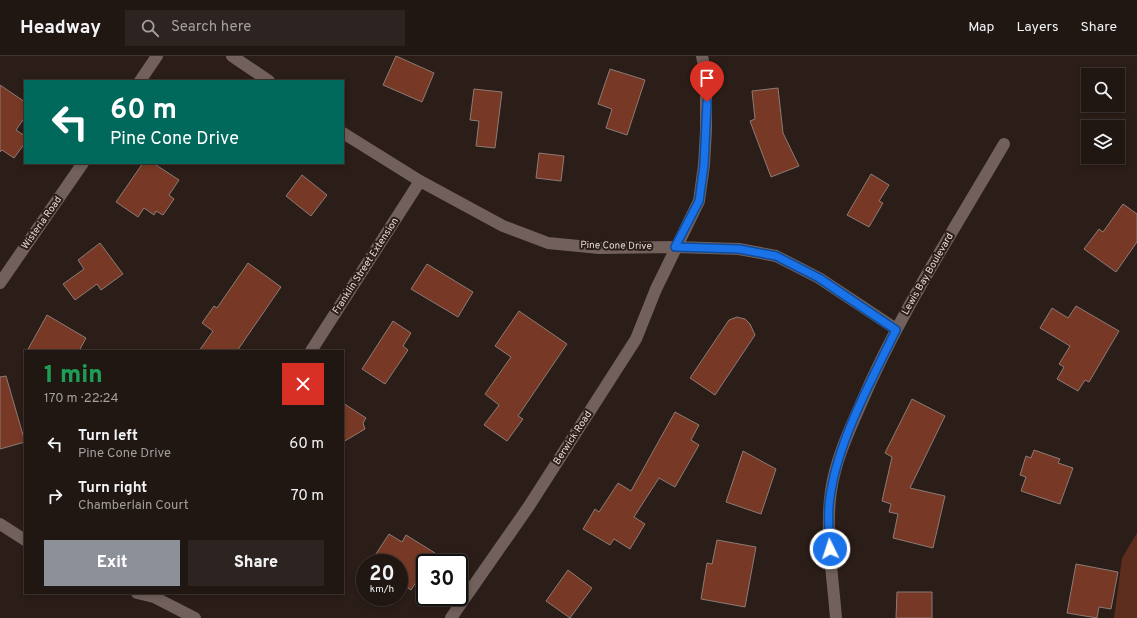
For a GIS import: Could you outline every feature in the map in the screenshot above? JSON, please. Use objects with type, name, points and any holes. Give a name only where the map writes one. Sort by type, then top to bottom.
[{"type":"street","points":[[141,80],[157,56]]},
{"type":"street","points":[[232,56],[267,80]]},
{"type":"street","name":"Berwick Road","points":[[451,618],[529,506],[636,339],[675,247],[699,201],[704,165],[707,102],[706,76],[702,56]]},
{"type":"street","name":"Pine Cone Drive","points":[[344,134],[420,181],[503,226],[548,243],[599,248],[675,247],[739,249],[776,256],[819,278],[896,330]]},
{"type":"street","name":"Lewis Bay Boulevard","points":[[836,618],[829,522],[830,491],[842,447],[866,391],[896,330],[1004,144]]},
{"type":"street","name":"Wisteria Road","points":[[0,283],[82,164]]},
{"type":"street","name":"Franklin Street Extension","points":[[312,350],[420,181]]},
{"type":"street","points":[[0,524],[24,539]]},
{"type":"street","points":[[156,595],[195,618]]},
{"type":"shaded area","points":[[1137,533],[1137,618],[1114,618],[1122,558]]},
{"type":"building","points":[[396,56],[434,73],[422,102],[383,85]]},
{"type":"building","points":[[610,69],[645,80],[627,135],[606,128],[612,109],[598,104]]},
{"type":"building","points":[[0,85],[24,101],[24,118],[16,130],[24,135],[24,144],[14,158],[2,150],[0,152]]},
{"type":"building","points":[[778,88],[783,133],[799,166],[771,177],[750,121],[755,119],[752,91]]},
{"type":"building","points":[[474,89],[502,92],[495,148],[476,146],[479,121],[470,120]]},
{"type":"building","points":[[539,153],[564,156],[561,181],[536,178]]},
{"type":"building","points":[[142,164],[155,164],[179,180],[169,195],[174,199],[163,215],[156,211],[154,215],[144,208],[138,217],[116,202]]},
{"type":"building","points":[[871,174],[889,185],[879,201],[883,203],[869,227],[847,215]]},
{"type":"building","points":[[302,175],[327,195],[311,216],[286,196]]},
{"type":"building","points":[[1123,204],[1137,214],[1137,242],[1116,272],[1084,249],[1099,229],[1103,232]]},
{"type":"building","points":[[100,243],[123,274],[101,290],[97,284],[75,300],[63,284],[84,269],[78,260]]},
{"type":"building","points":[[248,263],[281,287],[238,350],[200,350],[213,331],[202,323],[214,306],[217,308]]},
{"type":"building","points":[[427,264],[473,292],[458,317],[411,289]]},
{"type":"building","points":[[1076,306],[1119,331],[1089,382],[1085,380],[1078,391],[1057,379],[1064,367],[1059,364],[1070,346],[1040,328],[1052,308],[1068,318]]},
{"type":"building","points":[[519,311],[567,344],[518,416],[523,419],[507,441],[484,425],[499,405],[485,394],[511,357],[495,346]]},
{"type":"building","points":[[47,315],[86,338],[80,350],[28,350]]},
{"type":"building","points":[[737,317],[745,319],[750,324],[755,335],[715,395],[690,378],[729,320]]},
{"type":"building","points":[[393,321],[411,333],[403,346],[408,350],[385,384],[362,369]]},
{"type":"building","points":[[6,376],[24,442],[0,449],[0,377]]},
{"type":"building","points":[[912,399],[945,416],[910,488],[945,496],[933,548],[893,538],[898,514],[889,512],[891,504],[882,501],[892,457],[885,453]]},
{"type":"building","points":[[344,404],[366,418],[363,423],[365,429],[344,441]]},
{"type":"building","points":[[675,412],[699,425],[691,440],[699,445],[675,487],[659,478],[634,517],[645,524],[630,549],[614,539],[610,545],[583,529],[595,509],[599,512],[618,483],[631,491]]},
{"type":"building","points":[[1034,450],[1060,459],[1058,463],[1073,468],[1060,504],[1021,491],[1026,477],[1020,475],[1026,456],[1031,458]]},
{"type":"building","points":[[743,451],[776,469],[761,514],[726,502]]},
{"type":"building","points":[[389,534],[402,542],[406,535],[435,553],[416,554],[416,582],[411,590],[408,588],[408,554],[376,554]]},
{"type":"building","points":[[717,540],[756,547],[745,607],[701,599],[707,563],[712,564]]},
{"type":"building","points":[[1076,564],[1118,572],[1111,609],[1099,607],[1097,618],[1067,613]]},
{"type":"building","points":[[568,570],[592,588],[570,618],[546,601]]},
{"type":"building","points":[[897,592],[932,592],[932,618],[896,618]]},
{"type":"route","points":[[707,102],[704,165],[699,201],[675,247],[739,249],[776,256],[819,278],[896,330],[866,391],[842,447],[830,491],[830,549]]}]
